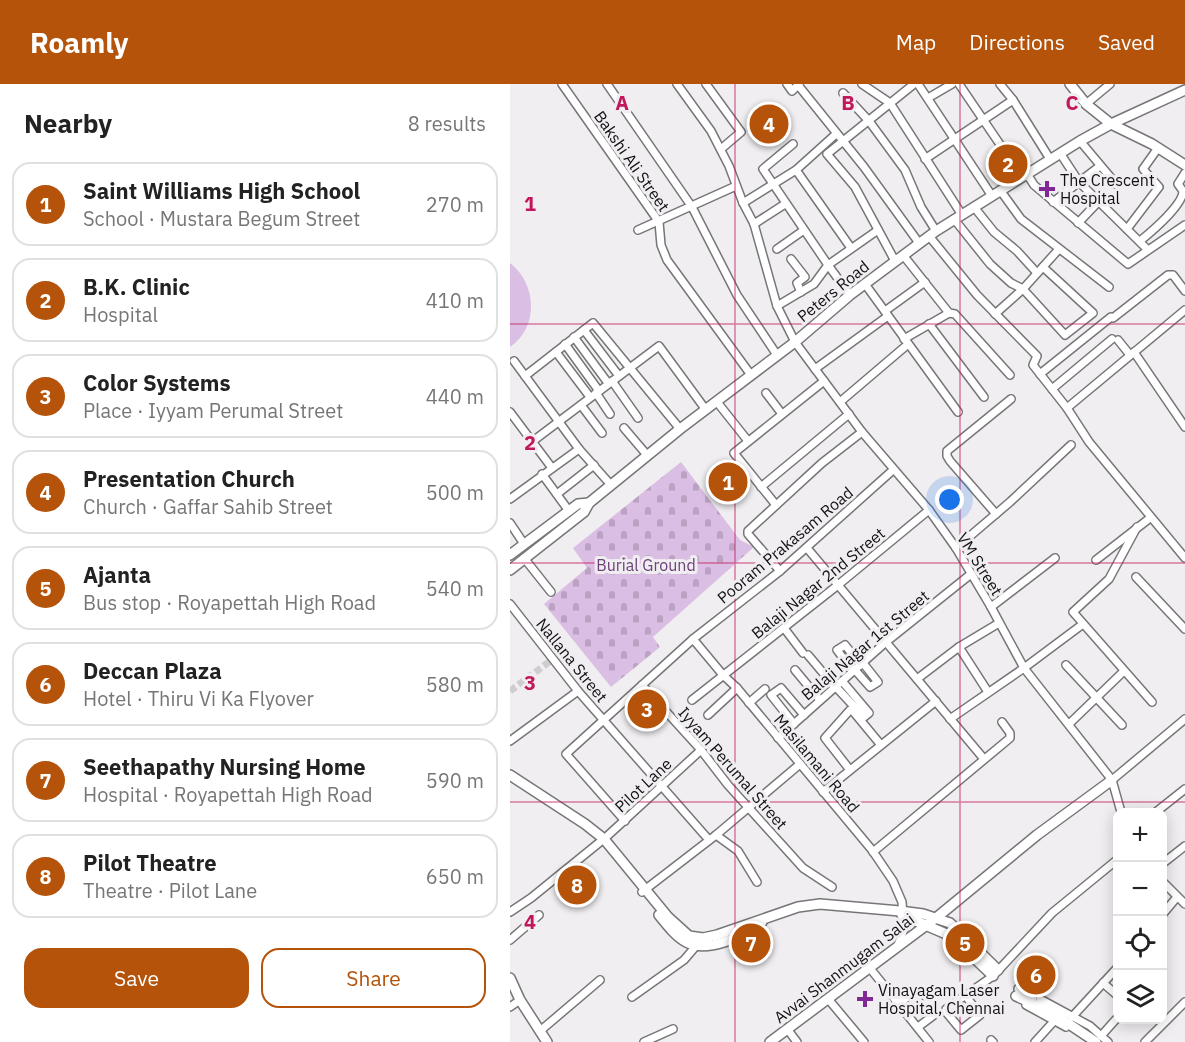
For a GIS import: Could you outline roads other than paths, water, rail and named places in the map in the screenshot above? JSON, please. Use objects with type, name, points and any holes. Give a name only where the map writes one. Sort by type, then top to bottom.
[{"type":"main road","points":[[1070,84],[1086,104],[1111,123],[1185,165]]},
{"type":"main road","name":"Peters Road","points":[[510,570],[584,512],[589,503],[647,455],[795,342],[850,295],[919,243],[1050,159],[1111,123],[1185,90]]},
{"type":"main road","name":"Peters Road","points":[[510,555],[570,513],[578,504],[589,503]]},
{"type":"main road","points":[[510,562],[570,513]]},
{"type":"main road","points":[[510,775],[585,824],[668,917],[689,936],[703,938],[717,935],[798,907],[820,904],[900,912],[936,918],[950,923],[995,973]]},
{"type":"main road","name":"Avvai Shanmugam Salai","points":[[770,1042],[928,925],[1036,835],[1112,780]]},
{"type":"main road","points":[[510,781],[585,828],[601,842]]},
{"type":"main road","points":[[644,891],[678,938],[704,948],[746,935],[768,917]]},
{"type":"main road","points":[[900,912],[951,936],[995,973]]},
{"type":"main road","points":[[510,978],[520,1000],[547,1042]]},
{"type":"main road","points":[[1018,992],[1098,1039]]},
{"type":"street","name":"Bakshi Ali Street","points":[[562,84],[659,222],[661,245],[667,260],[751,375]]},
{"type":"street","points":[[607,84],[692,207],[737,295],[777,355]]},
{"type":"street","name":"VM Street","points":[[677,84],[711,131],[721,149],[753,224],[777,306],[795,342],[862,432],[929,510],[956,548],[1024,668],[1112,780],[1120,808]]},
{"type":"street","points":[[706,84],[741,132],[721,149]]},
{"type":"street","points":[[787,84],[792,91],[798,85],[884,194],[919,243]]},
{"type":"street","points":[[862,84],[890,103],[958,217],[990,264],[1011,283],[1023,289],[1065,336],[1094,313],[994,232],[974,207]]},
{"type":"street","points":[[914,84],[828,155],[855,187],[878,230],[899,258],[925,282],[949,313]]},
{"type":"street","points":[[918,84],[996,193],[1021,219],[1109,287]]},
{"type":"street","points":[[928,98],[952,84]]},
{"type":"street","points":[[959,84],[1034,185],[1127,263],[1131,263],[1185,225]]},
{"type":"street","points":[[1000,84],[1013,100],[1050,159]]},
{"type":"street","points":[[1086,104],[1110,84]]},
{"type":"street","points":[[843,93],[869,121],[905,170],[932,234],[952,267],[1037,356],[1033,364],[1089,442],[1185,558]]},
{"type":"street","points":[[925,159],[1013,100]]},
{"type":"street","points":[[743,203],[796,170],[836,134]]},
{"type":"street","points":[[1080,141],[1118,185]]},
{"type":"street","points":[[793,144],[763,170],[850,295]]},
{"type":"street","points":[[1126,229],[1159,187],[1143,169],[1158,148]]},
{"type":"street","points":[[1060,153],[1079,182],[1148,250]]},
{"type":"street","points":[[1053,202],[1100,166]]},
{"type":"street","points":[[796,170],[851,248]]},
{"type":"street","points":[[1140,241],[1182,199],[1183,191],[1178,184],[1185,173]]},
{"type":"street","points":[[638,230],[736,186]]},
{"type":"street","points":[[1078,223],[1098,202]]},
{"type":"street","points":[[753,224],[785,204]]},
{"type":"street","points":[[777,249],[804,230]]},
{"type":"street","points":[[777,306],[814,284],[828,265],[878,230]]},
{"type":"street","points":[[995,314],[1023,289],[1059,249]]},
{"type":"street","points":[[791,259],[804,277],[797,283],[801,292]]},
{"type":"street","points":[[1040,374],[1168,275],[1173,274],[1185,291]]},
{"type":"street","points":[[815,369],[925,282]]},
{"type":"street","points":[[865,284],[958,412]]},
{"type":"street","points":[[840,402],[905,342],[929,324],[949,313],[955,314],[1010,375]]},
{"type":"street","points":[[1066,408],[1132,353],[1184,314]]},
{"type":"street","points":[[525,376],[593,323],[680,429]]},
{"type":"street","points":[[929,324],[984,397]]},
{"type":"street","points":[[584,330],[618,376]]},
{"type":"street","points":[[574,337],[638,418]]},
{"type":"street","points":[[1052,389],[1115,339],[1132,353],[1185,427]]},
{"type":"street","points":[[565,344],[610,414]]},
{"type":"street","points":[[533,441],[658,346],[706,410]]},
{"type":"street","points":[[555,352],[595,393]]},
{"type":"street","points":[[514,361],[579,449],[611,484]]},
{"type":"street","points":[[776,505],[734,455],[735,452],[824,381]]},
{"type":"street","points":[[766,393],[782,414]]},
{"type":"street","points":[[996,514],[950,461],[947,451],[1011,399]]},
{"type":"street","points":[[717,402],[748,441]]},
{"type":"street","points":[[581,405],[602,433]]},
{"type":"street","points":[[510,412],[552,468]]},
{"type":"street","points":[[761,488],[849,414]]},
{"type":"street","points":[[624,428],[647,455]]},
{"type":"street","points":[[780,571],[748,532],[822,463],[862,432]]},
{"type":"street","points":[[956,548],[1071,445]]},
{"type":"street","points":[[510,499],[579,449]]},
{"type":"street","points":[[557,494],[594,465]]},
{"type":"street","name":"Pooram Prakasam Road","points":[[625,821],[565,754],[693,639],[780,571],[893,470]]},
{"type":"street","points":[[542,474],[570,513]]},
{"type":"street","name":"Balaji Nagar 2nd Street","points":[[692,700],[929,510]]},
{"type":"street","points":[[1096,560],[1150,518]]},
{"type":"street","points":[[510,523],[524,544]]},
{"type":"street","points":[[1137,527],[1109,579],[1073,612],[1152,702]]},
{"type":"street","points":[[807,548],[984,759]]},
{"type":"street","points":[[524,558],[551,592]]},
{"type":"street","points":[[991,607],[1055,558]]},
{"type":"street","name":"Balaji Nagar 1st Street","points":[[778,738],[886,642],[971,574]]},
{"type":"street","points":[[1136,577],[1185,629]]},
{"type":"street","name":"Nallana Street","points":[[510,604],[578,691],[709,840]]},
{"type":"street","points":[[917,679],[959,647],[999,623]]},
{"type":"street","points":[[950,718],[1024,668],[1083,624]]},
{"type":"street","points":[[784,628],[806,654],[869,713],[862,716],[838,685]]},
{"type":"street","name":"Masilamani Road","points":[[693,639],[737,688],[873,852],[893,881],[902,902],[900,912]]},
{"type":"street","points":[[959,647],[988,692]]},
{"type":"street","points":[[834,653],[881,679]]},
{"type":"street","points":[[1066,665],[1122,725]]},
{"type":"street","points":[[795,670],[820,700]]},
{"type":"street","points":[[1069,724],[1124,671]]},
{"type":"street","name":"Iyyam Perumal Street","points":[[642,685],[803,868],[832,887]]},
{"type":"street","points":[[794,723],[771,695],[781,687],[804,715]]},
{"type":"street","points":[[708,715],[737,688]]},
{"type":"street","points":[[749,703],[765,688]]},
{"type":"street","points":[[510,741],[578,691]]},
{"type":"street","points":[[823,792],[936,702]]},
{"type":"street","points":[[850,770],[825,738],[850,710],[881,745]]},
{"type":"street","points":[[1112,780],[1185,719]]},
{"type":"street","points":[[873,852],[1010,738],[1010,733],[1002,722]]},
{"type":"street","name":"Pilot Lane","points":[[510,912],[601,842],[701,750]]},
{"type":"street","points":[[644,891],[716,835],[800,764]]},
{"type":"street","points":[[1162,808],[1185,789]]},
{"type":"street","points":[[716,835],[738,851],[758,882]]},
{"type":"street","points":[[1165,862],[1185,846]]},
{"type":"street","points":[[965,995],[980,1016],[961,1030],[946,1010],[965,995],[995,973],[1052,914],[1114,862]]},
{"type":"street","points":[[1167,886],[1185,904]]},
{"type":"street","points":[[1167,909],[1177,897]]},
{"type":"street","points":[[898,945],[904,929],[900,912]]},
{"type":"street","points":[[510,940],[539,915]]},
{"type":"street","points":[[632,997],[684,960],[696,946]]},
{"type":"street","points":[[869,967],[929,1042]]},
{"type":"street","points":[[1072,1017],[1114,970]]},
{"type":"street","points":[[540,1030],[600,980]]},
{"type":"street","points":[[1103,983],[1113,992]]},
{"type":"street","points":[[899,1004],[916,990],[921,991],[928,1000],[934,1015],[918,1027]]},
{"type":"street","points":[[1018,992],[1025,1004],[1088,1042]]},
{"type":"street","points":[[510,1007],[520,1000]]},
{"type":"street","points":[[829,1000],[864,1042]]},
{"type":"street","points":[[1038,1002],[1090,1026],[1098,1039],[1108,1042]]},
{"type":"street","points":[[1145,1042],[1185,1002]]},
{"type":"street","points":[[1035,1042],[1055,1020]]},
{"type":"street","points":[[1098,1039],[1113,1022]]},
{"type":"street","points":[[644,1042],[673,1029]]},
{"type":"street","points":[[788,1030],[797,1042]]},
{"type":"tunnel","points":[[510,691],[553,659]]},
{"type":"place","name":"Presentation Church","points":[[769,124]]},
{"type":"place","name":"B.K. Clinic","points":[[1008,164]]},
{"type":"place","name":"The Crescent Hospital","points":[[1047,189]]},
{"type":"place","name":"Saint Williams High School","points":[[728,482]]},
{"type":"place","name":"Color Systems","points":[[647,709]]},
{"type":"place","name":"Pilot Theatre","points":[[577,885]]},
{"type":"place","name":"Seethapathy Nursing Home","points":[[751,943]]},
{"type":"place","name":"Ajanta","points":[[965,943]]},
{"type":"place","name":"Deccan Plaza","points":[[1036,975]]},
{"type":"place","name":"Vinayagam Laser Hospital, Chennai","points":[[865,999]]},
{"type":"park label","name":"Burial Ground","points":[[646,565]]}]
